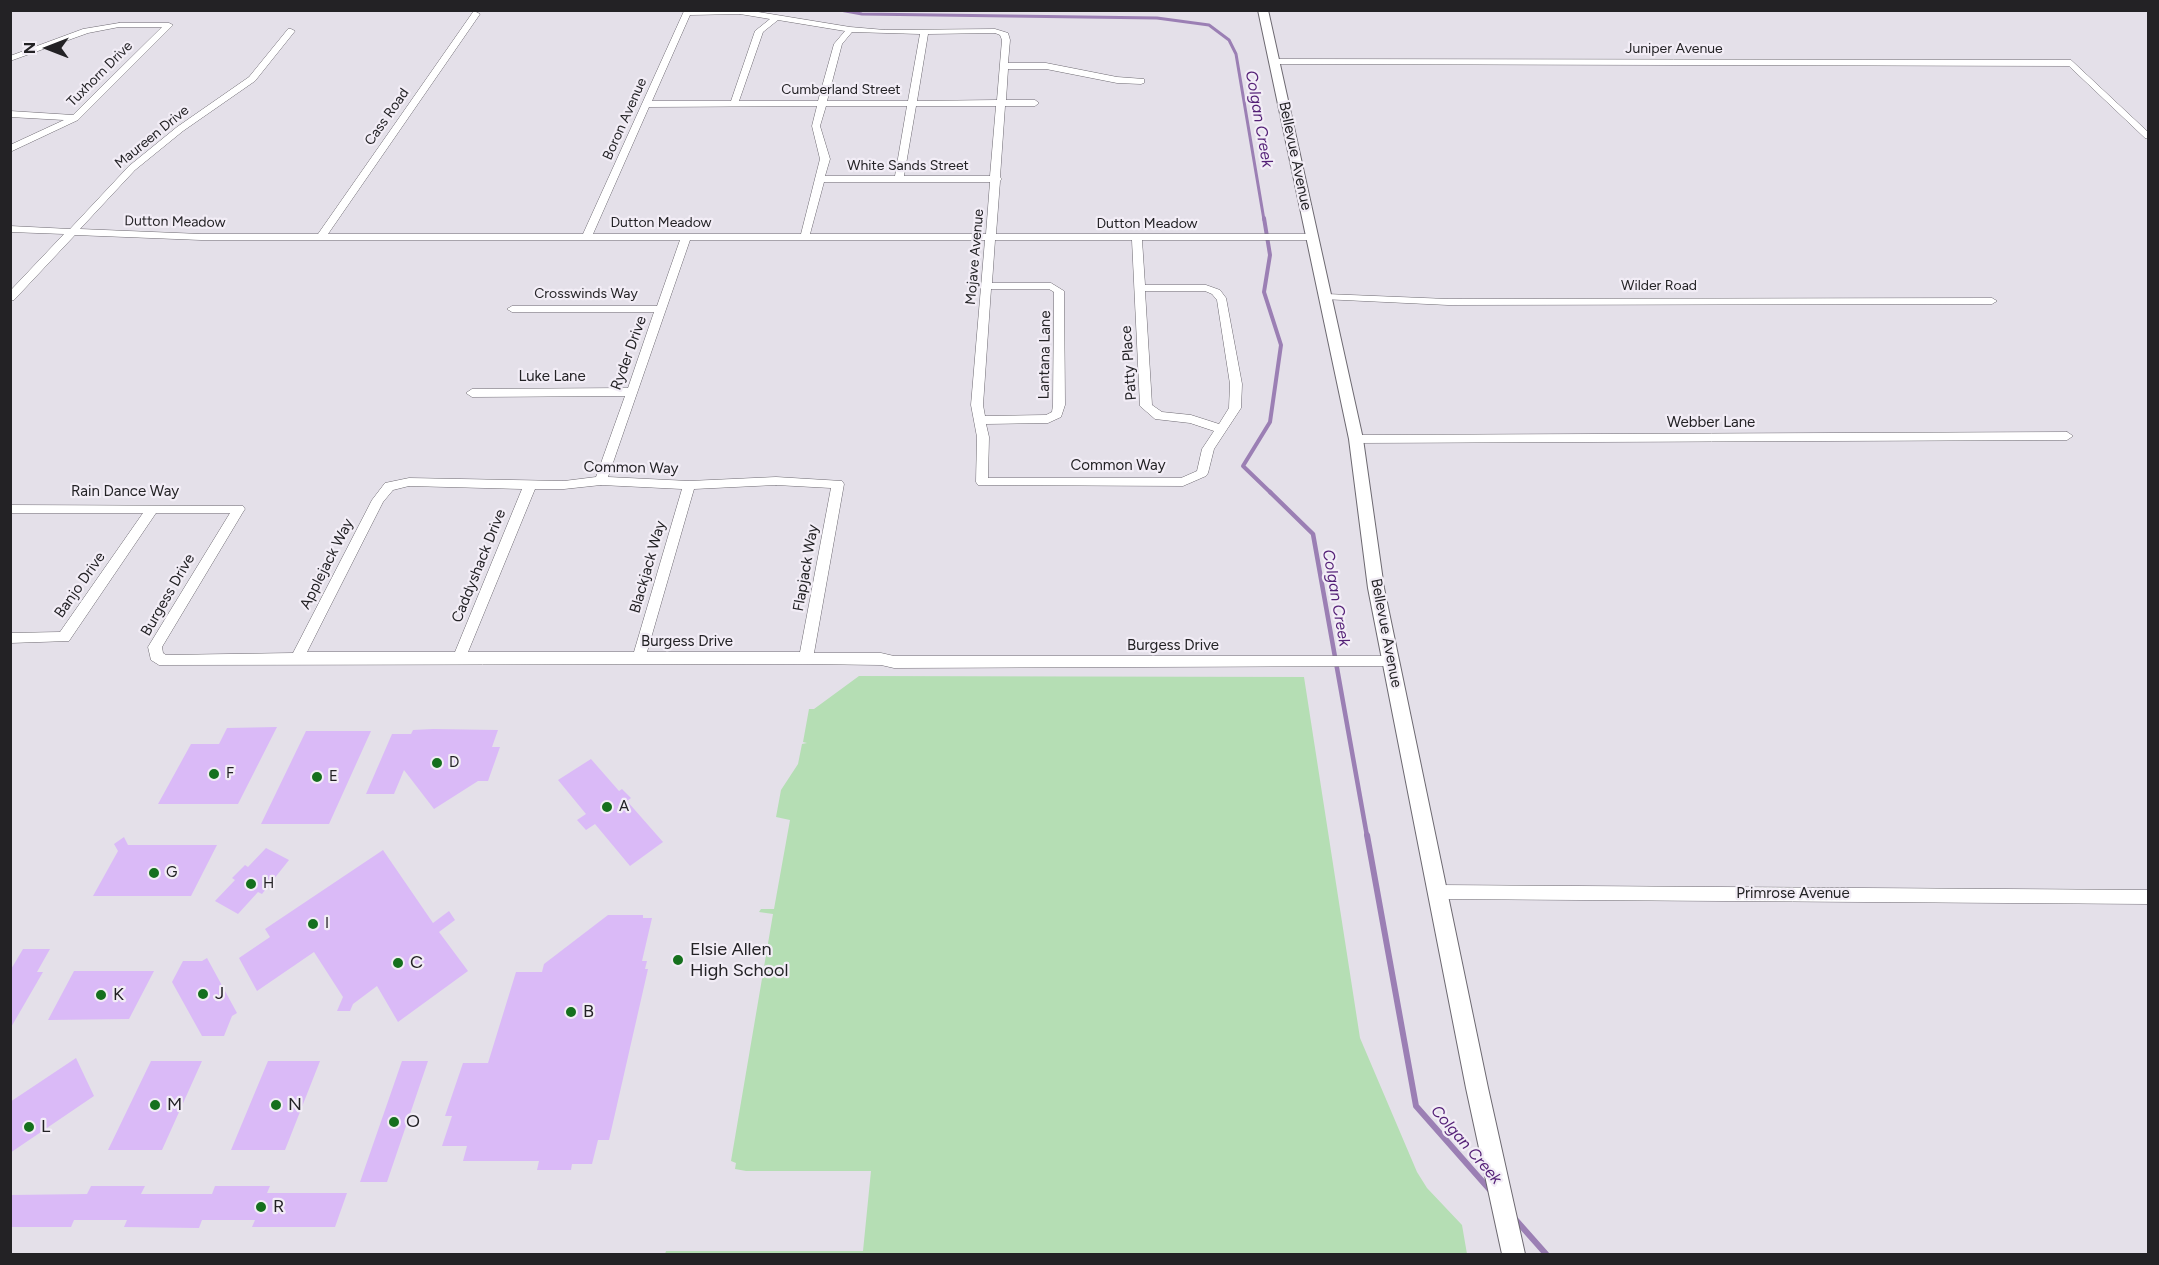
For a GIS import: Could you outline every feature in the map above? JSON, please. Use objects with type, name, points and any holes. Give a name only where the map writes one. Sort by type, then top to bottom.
[{"type":"street","name":"Bellevue Avenue","points":[[1263,10],[1356,439],[1376,588],[1491,1153],[1514,1254]]},
{"type":"street","name":"Boron Avenue","points":[[587,236],[687,13],[740,12],[776,18]]},
{"type":"street","name":"Cass Road","points":[[322,236],[476,14]]},
{"type":"street","points":[[734,104],[759,31],[776,18],[850,29],[924,32],[899,179]]},
{"type":"street","name":"Tuxhorn Drive","points":[[10,58],[87,31],[119,25],[169,25],[75,118],[10,150]]},
{"type":"street","points":[[805,236],[825,159],[816,126],[838,44],[850,29]]},
{"type":"street","name":"Maureen Drive","points":[[10,298],[132,168],[180,129],[252,79],[291,31]]},
{"type":"street","name":"Mojave Avenue","points":[[924,32],[1004,33],[997,179],[977,405],[983,437],[982,482]]},
{"type":"street","name":"Juniper Avenue","points":[[1276,62],[2071,63],[2148,136]]},
{"type":"street","points":[[1004,66],[1046,66],[1117,81],[1141,81]]},
{"type":"street","name":"Cumberland Street","points":[[648,104],[1035,103]]},
{"type":"street","points":[[10,114],[75,118]]},
{"type":"street","name":"White Sands Street","points":[[820,179],[997,179]]},
{"type":"street","name":"Dutton Meadow","points":[[10,229],[159,236],[1312,237]]},
{"type":"street","name":"Ryder Drive","points":[[601,481],[686,236]]},
{"type":"street","name":"Patty Place","points":[[1137,237],[1146,406],[1159,416],[1191,419],[1222,429]]},
{"type":"street","name":"Lantana Lane","points":[[980,420],[1048,419],[1057,414],[1059,405],[1059,291],[1051,286],[987,286]]},
{"type":"street","name":"Common Way","points":[[982,482],[1190,481],[1202,473],[1208,449],[1231,419],[1236,397],[1220,295],[1206,288],[1140,288]]},
{"type":"street","name":"Wilder Road","points":[[1326,297],[1448,302],[1992,301]]},
{"type":"street","name":"Crosswinds Way","points":[[512,309],[661,309]]},
{"type":"street","name":"Luke Lane","points":[[472,393],[631,392]]},
{"type":"street","name":"Webber Lane","points":[[1356,439],[2067,436]]},
{"type":"street","name":"Common Way","points":[[389,486],[409,482],[530,485],[601,481],[689,485],[776,482],[838,484]]},
{"type":"street","name":"Flapjack Way","points":[[806,658],[838,484]]},
{"type":"street","name":"Caddyshack Drive","points":[[459,659],[530,485]]},
{"type":"street","name":"Blackjack Way","points":[[639,658],[689,485]]},
{"type":"street","name":"Applejack Way","points":[[297,658],[378,500],[389,486]]},
{"type":"street","name":"Rain Dance Way","points":[[10,509],[239,509]]},
{"type":"street","name":"Banjo Drive","points":[[10,638],[64,637],[153,509]]},
{"type":"street","name":"Burgess Drive","points":[[239,509],[155,647],[156,656],[164,661],[297,658],[806,658],[881,659],[894,662],[1391,662]]},
{"type":"street","name":"Primrose Avenue","points":[[1437,892],[2148,897]]},
{"type":"green space","points":[[859,676],[1304,677],[1360,1038],[1417,1172],[1427,1188],[1462,1225],[1467,1254],[665,1254],[666,1251],[863,1251],[871,1171],[746,1171],[735,1169],[736,1163],[731,1161],[773,914],[759,912],[761,909],[774,909],[790,820],[776,817],[781,790],[798,764],[802,744],[807,743],[803,742],[809,709],[814,709]]},
{"type":"building","name":"F","points":[[277,727],[238,804],[158,804],[191,744],[219,744],[227,728]]},
{"type":"building","name":"D","points":[[413,730],[498,730],[492,747],[500,747],[488,781],[478,781],[434,809],[404,770],[394,794],[366,794],[392,734],[411,734]]},
{"type":"building","name":"E","points":[[306,731],[371,731],[329,824],[261,824]]},
{"type":"building","name":"A","points":[[591,759],[619,791],[622,789],[631,798],[627,801],[663,842],[630,866],[595,824],[586,830],[577,820],[586,814],[558,780]]},
{"type":"building","name":"G","points":[[124,837],[128,845],[217,845],[191,896],[93,896],[118,851],[114,844]]},
{"type":"building","name":"H","points":[[266,848],[289,860],[262,894],[258,892],[238,914],[215,901],[235,880],[232,878],[245,865],[248,867]]},
{"type":"building","points":[[383,850],[433,923],[449,911],[455,920],[439,932],[468,971],[398,1022],[377,986],[353,1004],[350,1011],[337,1011],[343,997],[314,952],[257,991],[239,958],[270,937],[265,929]]},
{"type":"building","name":"B","points":[[608,915],[643,915],[643,918],[652,918],[642,961],[647,961],[645,969],[648,969],[609,1140],[598,1140],[592,1164],[572,1164],[571,1170],[537,1170],[539,1161],[463,1161],[467,1146],[442,1146],[452,1116],[445,1116],[463,1063],[488,1063],[516,972],[542,972],[544,964]]},
{"type":"building","points":[[23,949],[50,949],[37,972],[43,972],[10,1029],[10,971]]},
{"type":"building","name":"J","points":[[207,958],[237,1013],[232,1016],[224,1036],[202,1036],[172,982],[183,961],[202,961]]},
{"type":"building","name":"K","points":[[74,971],[154,971],[129,1019],[48,1020]]},
{"type":"building","name":"L","points":[[76,1058],[94,1096],[10,1153],[10,1102]]},
{"type":"building","name":"M","points":[[151,1061],[202,1061],[162,1150],[108,1150]]},
{"type":"building","name":"N","points":[[268,1061],[320,1061],[285,1150],[231,1150]]},
{"type":"building","name":"O","points":[[402,1061],[428,1061],[387,1182],[360,1182]]},
{"type":"building","points":[[91,1186],[145,1186],[141,1194],[212,1194],[215,1186],[270,1186],[267,1193],[347,1193],[335,1227],[252,1227],[255,1220],[202,1220],[199,1228],[124,1227],[127,1220],[74,1220],[71,1227],[10,1227],[10,1195],[87,1194]]},
{"type":"waterway","name":"Colgan Creek","points":[[840,10],[862,14],[1157,18],[1209,25],[1229,40],[1236,54],[1264,220]]},
{"type":"waterway","name":"Colgan Creek","points":[[1264,218],[1270,255],[1264,292],[1281,345],[1270,422],[1243,466],[1271,493]]},
{"type":"waterway","name":"Colgan Creek","points":[[1270,492],[1313,534],[1367,836]]},
{"type":"waterway","name":"Colgan Creek","points":[[1367,835],[1416,1106],[1490,1190]]},
{"type":"waterway","name":"Colgan Creek","points":[[1515,1219],[1546,1254]]},
{"type":"place","name":"D","points":[[437,763]]},
{"type":"place","name":"F","points":[[214,774]]},
{"type":"place","name":"E","points":[[317,777]]},
{"type":"place","name":"A","points":[[607,807]]},
{"type":"place","name":"G","points":[[154,873]]},
{"type":"place","name":"H","points":[[251,884]]},
{"type":"place","name":"I","points":[[313,924]]},
{"type":"place","name":"Elsie Allen High School","points":[[678,960]]},
{"type":"place","name":"C","points":[[398,963]]},
{"type":"place","name":"J","points":[[203,994]]},
{"type":"place","name":"K","points":[[101,995]]},
{"type":"place","name":"B","points":[[571,1012]]},
{"type":"place","name":"M","points":[[155,1105]]},
{"type":"place","name":"N","points":[[276,1105]]},
{"type":"place","name":"O","points":[[394,1122]]},
{"type":"place","name":"L","points":[[29,1127]]},
{"type":"place","name":"R","points":[[261,1207]]}]
